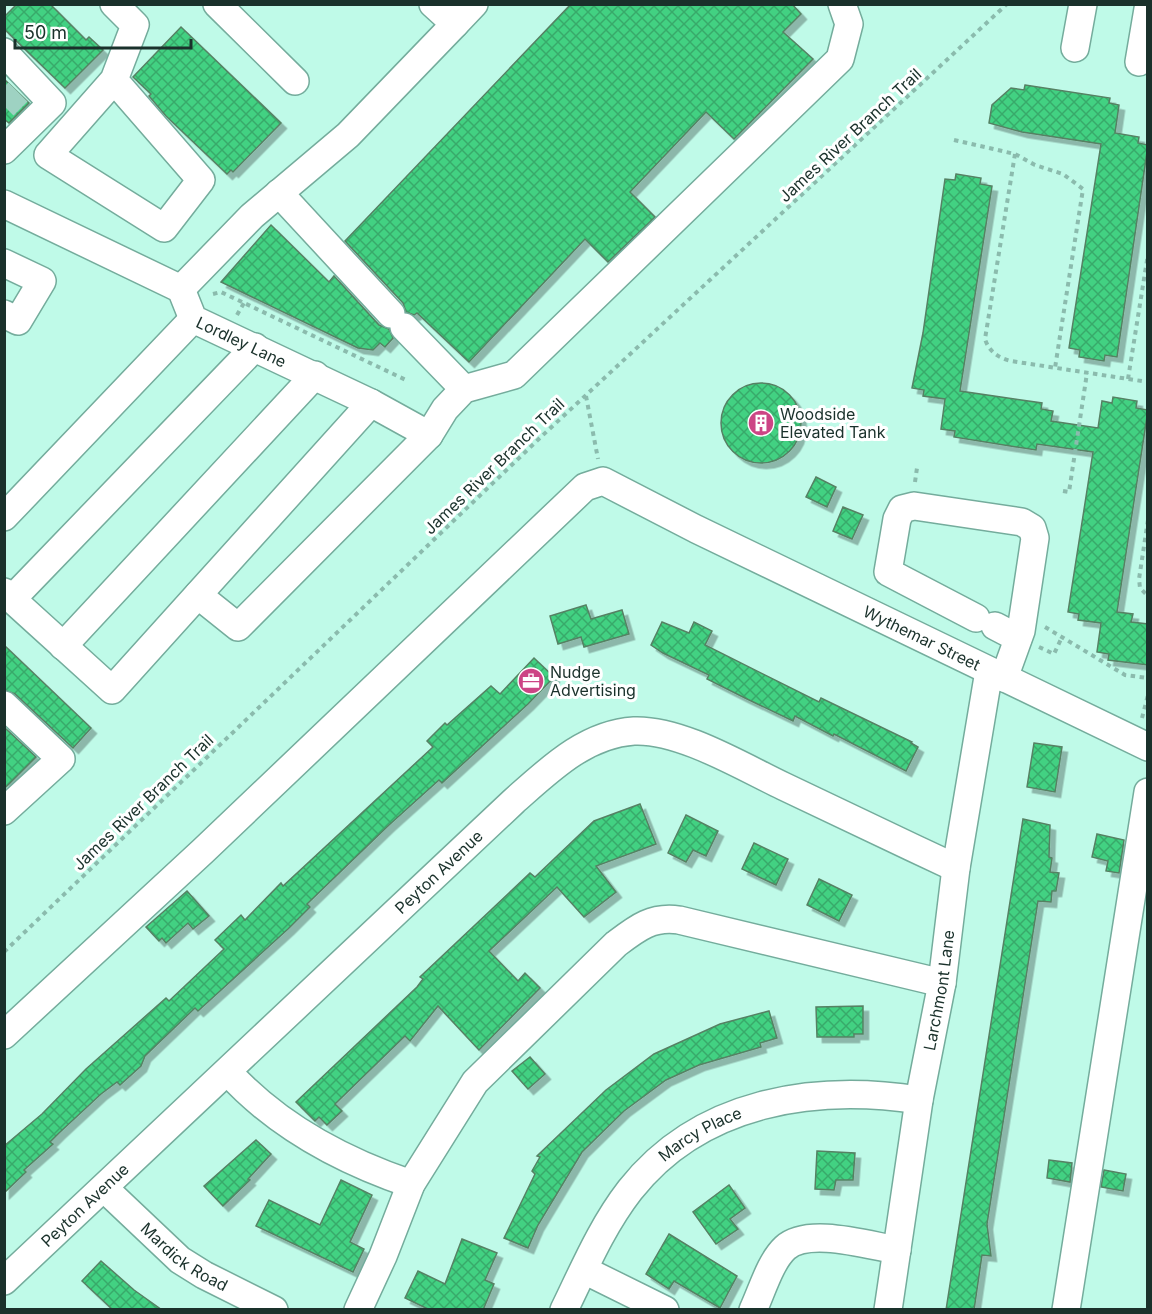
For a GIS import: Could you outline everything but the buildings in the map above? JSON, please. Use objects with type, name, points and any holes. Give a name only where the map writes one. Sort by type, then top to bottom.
[{"type":"street","points":[[114,4],[135,25],[114,80],[48,155],[164,228],[201,180],[114,80]]},
{"type":"street","points":[[217,4],[295,81]]},
{"type":"street","points":[[434,4],[455,24]]},
{"type":"street","points":[[4,204],[181,289],[252,216],[348,135],[474,4]]},
{"type":"street","points":[[198,595],[238,627],[429,435],[445,409],[464,389],[514,375],[840,59],[849,24],[842,4]]},
{"type":"street","points":[[1076,48],[1083,4]]},
{"type":"street","points":[[1139,63],[1148,9]]},
{"type":"street","points":[[4,150],[52,103],[24,86],[6,57]]},
{"type":"street","points":[[279,193],[397,321],[464,389]]},
{"type":"street","points":[[4,263],[42,281],[18,321],[4,315]]},
{"type":"street","name":"Lordley Lane","points":[[181,289],[193,319],[315,375],[429,435]]},
{"type":"street","points":[[4,517],[193,319]]},
{"type":"street","points":[[255,347],[8,596],[112,690],[371,403]]},
{"type":"street","points":[[63,646],[315,375]]},
{"type":"street","points":[[4,1035],[203,851],[585,487],[603,481]]},
{"type":"street","name":"Wythemar Street","points":[[603,481],[696,529],[996,675],[1144,734]]},
{"type":"street","name":"Larchmont Lane","points":[[888,1310],[919,1100],[942,983],[956,868],[996,675],[1031,636],[1035,538],[1032,528],[1022,522],[914,506],[902,509],[897,519],[888,572],[985,622],[1031,636]]},
{"type":"street","points":[[4,705],[62,759],[4,811]]},
{"type":"street","name":"Peyton Avenue","points":[[4,1281],[105,1189],[514,801],[566,756],[602,738],[633,731],[666,734],[715,754],[956,868]]},
{"type":"street","points":[[1066,1310],[1148,792]]},
{"type":"street","points":[[358,1310],[383,1256],[411,1184],[476,1083],[616,944],[636,928],[652,920],[680,920],[942,983]]},
{"type":"street","points":[[228,1072],[267,1109],[308,1137],[363,1167],[411,1184]]},
{"type":"street","name":"Marcy Place","points":[[564,1310],[604,1229],[630,1190],[682,1141],[717,1120],[750,1107],[806,1095],[887,1095],[919,1100]]},
{"type":"street","name":"Mardick Road","points":[[105,1189],[180,1260],[204,1275],[274,1310]]},
{"type":"street","points":[[753,1310],[779,1256],[795,1241],[810,1237],[897,1250]]},
{"type":"street","points":[[584,1270],[665,1310]]},
{"type":"path","name":"James River Branch Trail","points":[[4,952],[586,395],[1007,4]]},
{"type":"path","points":[[954,140],[1015,154],[1035,165],[1063,174],[1083,189],[1055,368]]},
{"type":"path","points":[[1015,154],[985,339],[992,352],[1005,359],[1148,382]]},
{"type":"path","points":[[1128,379],[1148,254]]},
{"type":"path","points":[[211,294],[221,292],[408,381]]},
{"type":"path","points":[[1139,306],[1148,308]]},
{"type":"path","points":[[1063,491],[1069,492],[1087,373]]},
{"type":"path","points":[[586,395],[603,481]]},
{"type":"path","points":[[1148,520],[1138,579],[1140,588],[1148,596]]},
{"type":"path","points":[[1031,636],[1054,654],[1062,638]]},
{"type":"path","points":[[1031,636],[1062,638],[1125,675],[1148,678]]},
{"type":"path","points":[[1144,734],[1148,695]]},
{"type":"tunnel","points":[[4,106],[18,92]]},
{"type":"place","name":"Woodside Elevated Tank","points":[[761,423]]},
{"type":"place","name":"Nudge Advertising","points":[[531,681]]}]
